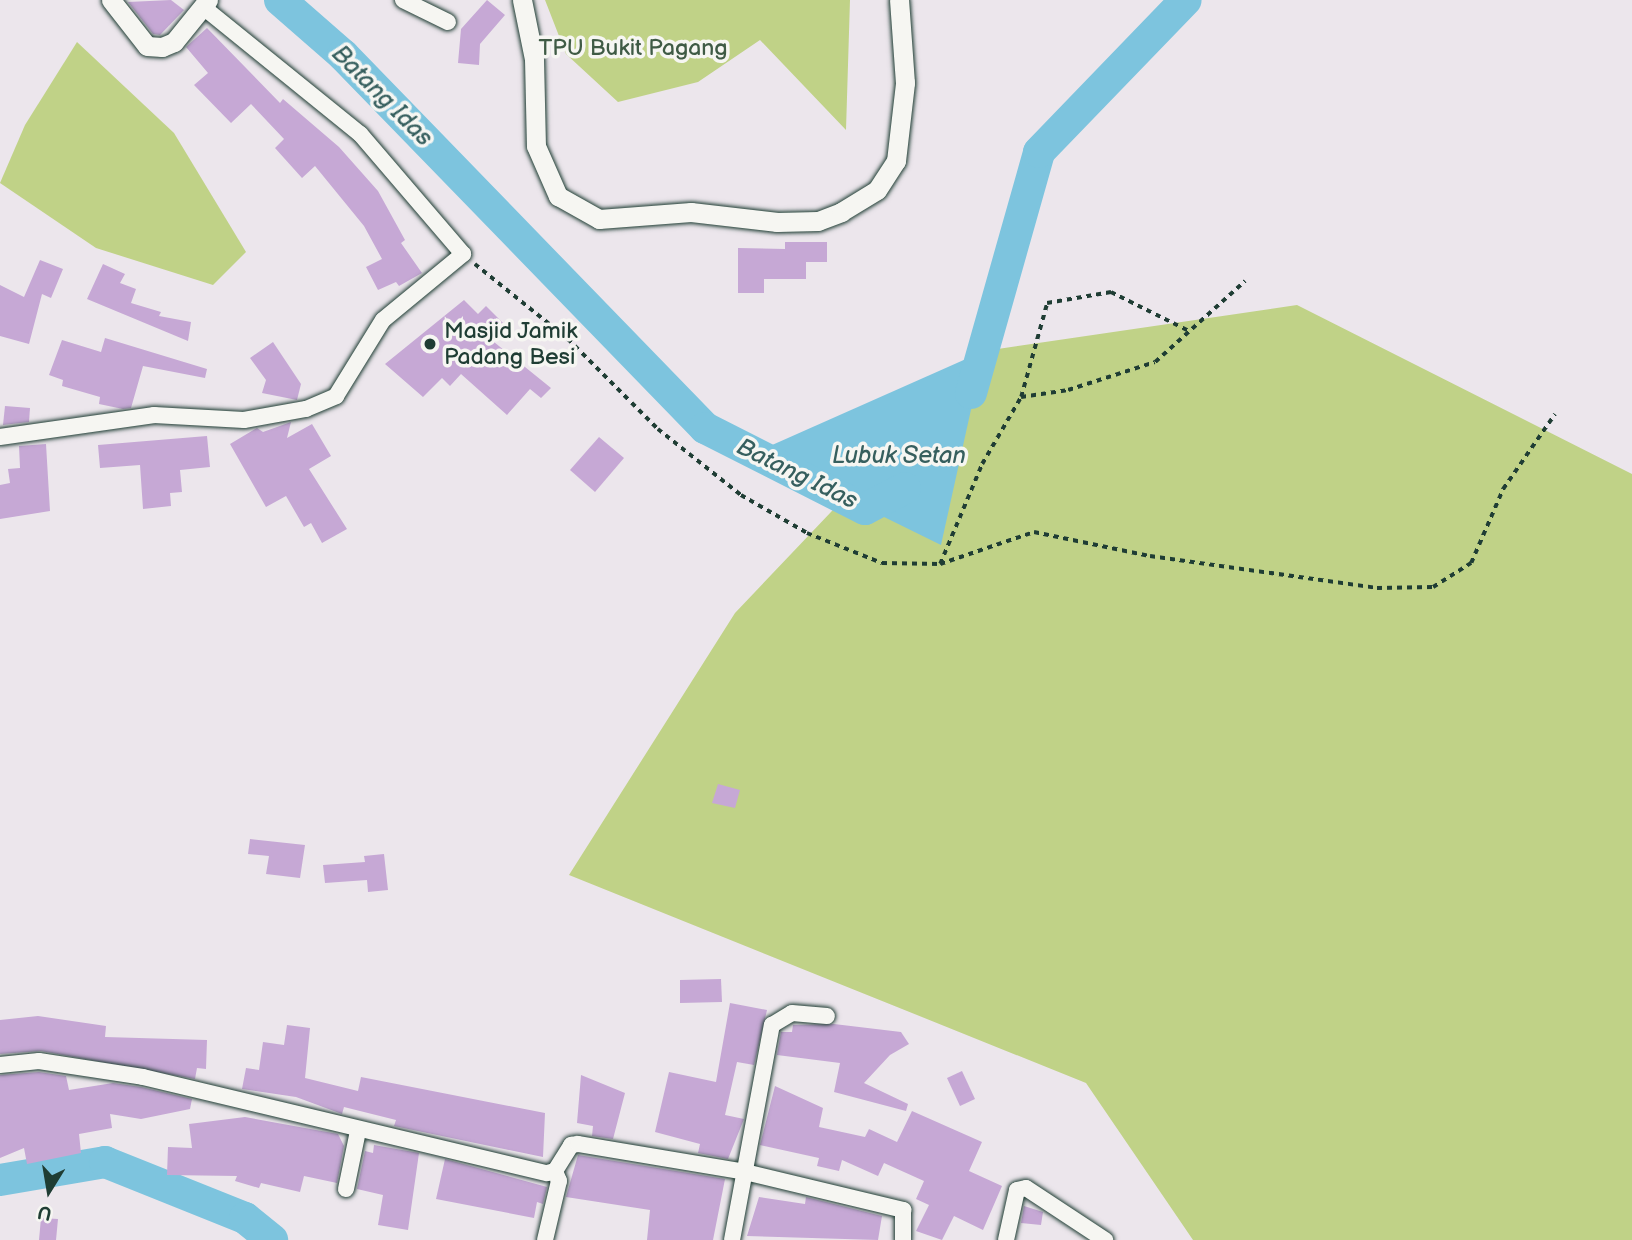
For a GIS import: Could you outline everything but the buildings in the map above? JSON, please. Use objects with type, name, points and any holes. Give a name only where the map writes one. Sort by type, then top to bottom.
[{"type":"street","points":[[0,437],[154,415],[244,420],[306,409],[336,396],[383,320],[463,254],[360,134],[206,3],[174,42],[146,46],[111,0]]},
{"type":"street","points":[[403,0],[448,22]]},
{"type":"street","points":[[522,0],[534,59],[532,118],[540,163],[558,196],[599,219],[691,212],[817,221],[865,199],[895,161],[905,83],[899,0]]},
{"type":"street","points":[[732,1240],[772,1026],[792,1013],[827,1016]]},
{"type":"street","points":[[0,1065],[39,1060],[143,1077],[275,1105],[358,1131],[555,1171]]},
{"type":"street","points":[[346,1189],[358,1131]]},
{"type":"street","points":[[555,1171],[571,1145],[578,1144],[745,1172],[890,1204],[903,1210],[903,1240]]},
{"type":"street","points":[[545,1240],[559,1181],[555,1171]]},
{"type":"street","points":[[1006,1240],[1017,1190],[1026,1188],[1105,1240]]},
{"type":"path","points":[[463,254],[568,339],[658,429],[741,495],[807,533],[882,564],[940,564],[1034,532],[1150,556],[1324,580],[1433,587],[1471,564],[1503,489],[1555,414]]},
{"type":"path","points":[[1021,397],[1068,390],[1155,362],[1245,281]]},
{"type":"path","points":[[940,564],[982,464],[1021,397],[1047,303],[1111,292],[1191,332]]},
{"type":"green space","name":"TPU Bukit Pagang","points":[[545,0],[850,0],[846,130],[760,40],[698,82],[618,102],[566,54]]},
{"type":"green space","points":[[77,42],[174,133],[246,252],[213,285],[96,248],[0,183],[25,125]]},
{"type":"green space","points":[[1297,305],[1632,474],[1632,1240],[1193,1240],[1086,1083],[569,875],[735,613],[984,351]]},
{"type":"water","name":"Lubuk Setan","points":[[984,351],[941,545],[754,453]]},
{"type":"waterway","name":"Batang Idas","points":[[280,0],[343,55],[705,428],[865,509],[905,488]]},
{"type":"waterway","name":"Batang Idas","points":[[971,393],[1039,152],[1186,0]]},
{"type":"waterway","points":[[0,1180],[105,1162],[245,1218],[272,1240]]},
{"type":"place","name":"Masjid Jamik Padang Besi","points":[[430,344]]}]
